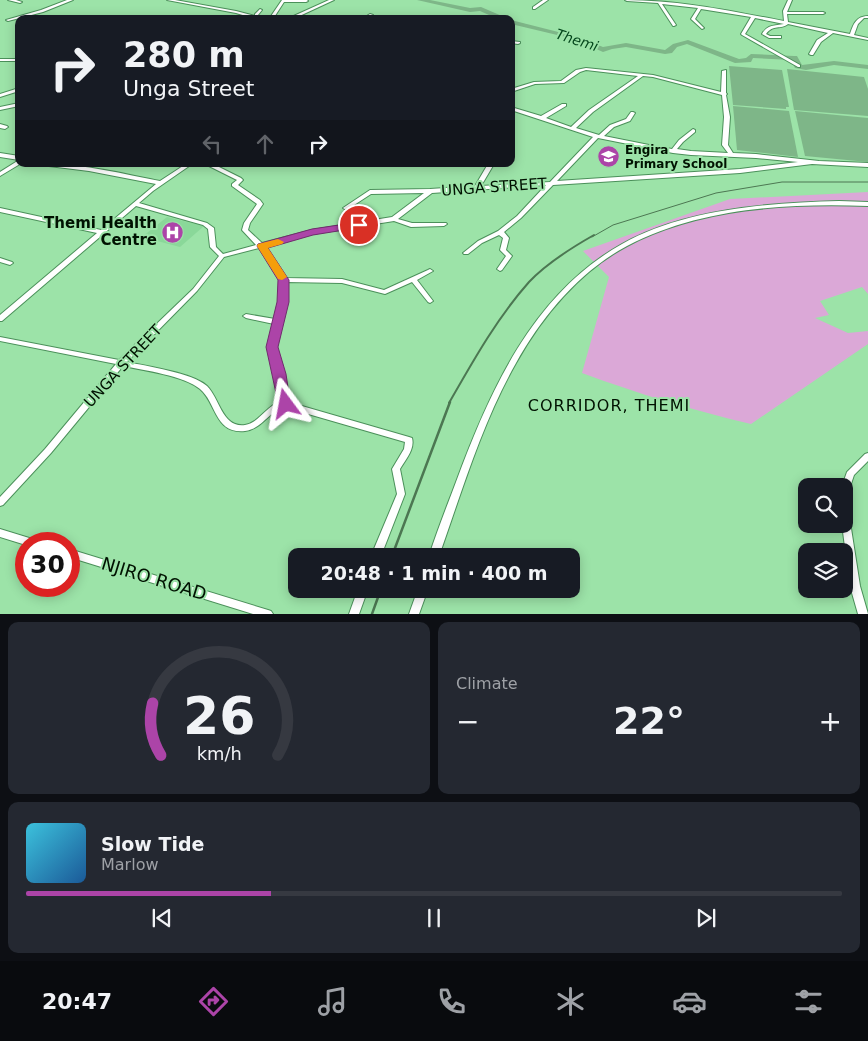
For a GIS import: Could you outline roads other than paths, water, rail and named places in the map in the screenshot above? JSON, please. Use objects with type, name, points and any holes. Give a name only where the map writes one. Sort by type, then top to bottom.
[{"type":"street","points":[[10,0],[20,2]]},
{"type":"street","points":[[29,15],[71,0]]},
{"type":"street","points":[[169,0],[246,15]]},
{"type":"street","points":[[534,8],[546,0]]},
{"type":"street","points":[[627,0],[700,8],[786,22],[868,39]]},
{"type":"street","points":[[780,36],[769,37],[764,34],[769,27],[785,26],[786,7],[790,0]]},
{"type":"street","points":[[274,15],[283,1],[306,1]]},
{"type":"street","points":[[298,15],[329,1]]},
{"type":"street","points":[[204,6],[210,2]]},
{"type":"street","points":[[659,2],[674,25]]},
{"type":"street","points":[[700,8],[693,19],[702,28]]},
{"type":"street","points":[[258,15],[256,13],[260,10]]},
{"type":"street","points":[[786,13],[823,12]]},
{"type":"street","points":[[753,17],[743,34],[798,66]]},
{"type":"street","points":[[851,36],[859,20],[863,17],[868,17]]},
{"type":"street","points":[[8,20],[15,18]]},
{"type":"street","points":[[811,54],[819,41],[832,32]]},
{"type":"street","points":[[0,60],[15,60]]},
{"type":"street","points":[[600,70],[609,66]]},
{"type":"street","points":[[515,90],[534,83],[562,82],[582,70],[600,70],[675,81],[725,94]]},
{"type":"street","points":[[724,71],[723,88],[727,110],[725,145],[731,154]]},
{"type":"street","points":[[572,129],[591,111],[641,76]]},
{"type":"street","points":[[0,96],[15,90]]},
{"type":"street","points":[[0,109],[15,105]]},
{"type":"street","points":[[542,118],[564,105]]},
{"type":"street","points":[[515,110],[598,137],[673,151],[868,165]]},
{"type":"street","points":[[466,253],[480,242],[500,232],[519,217],[598,137],[612,126],[628,120],[633,113]]},
{"type":"street","points":[[673,151],[693,131]]},
{"type":"street","points":[[0,155],[15,157]]},
{"type":"street","name":"UNGA STREET","points":[[0,503],[122,363],[195,290],[222,256],[229,253],[312,232],[394,219],[430,192],[740,171],[813,162]]},
{"type":"street","points":[[0,174],[15,165]]},
{"type":"street","points":[[95,167],[160,183]]},
{"type":"street","points":[[0,320],[160,183],[184,167]]},
{"type":"street","points":[[215,167],[240,180],[234,185],[260,204],[244,227],[262,246],[283,280],[283,302],[272,347],[280,374],[284,404]]},
{"type":"street","points":[[477,188],[489,167]]},
{"type":"street","points":[[346,208],[370,192],[430,192]]},
{"type":"street","points":[[135,204],[205,224],[211,228],[213,247],[222,256]]},
{"type":"street","points":[[437,548],[483,425],[509,370],[528,338],[558,298],[592,267],[625,245],[641,238],[671,226],[709,216],[808,204],[868,204]]},
{"type":"street","points":[[0,210],[102,232]]},
{"type":"street","points":[[394,219],[411,225],[444,224]]},
{"type":"street","points":[[500,232],[506,238],[503,250],[509,256],[500,269]]},
{"type":"street","points":[[0,260],[10,263]]},
{"type":"street","points":[[283,280],[342,282],[385,292],[430,270]]},
{"type":"street","points":[[413,278],[430,301]]},
{"type":"street","points":[[246,316],[277,322]]},
{"type":"street","points":[[0,338],[122,363],[197,383],[209,393],[224,422],[233,427],[240,428],[255,425],[274,407],[284,404],[409,440],[406,454],[396,469],[401,494],[379,548]]},
{"type":"street","points":[[849,478],[850,474],[868,456]]},
{"type":"street","points":[[0,533],[15,538]]},
{"type":"street","points":[[846,533],[855,586],[863,614]]},
{"type":"street","name":"NJIRO ROAD","points":[[80,556],[268,614]]},
{"type":"street","points":[[354,614],[360,598]]},
{"type":"street","points":[[414,614],[420,598]]},
{"type":"waterway","name":"Themi","points":[[420,0],[470,10],[481,9],[492,15]]},
{"type":"waterway","name":"Themi","points":[[515,23],[576,38],[603,50],[618,45],[626,45],[665,52],[675,45],[688,42],[738,61],[748,60],[751,56],[794,58],[798,66],[802,67],[834,63],[868,67]]},
{"type":"railway","points":[[592,237],[613,225],[716,193],[782,182],[868,182]]},
{"type":"railway","points":[[449,403],[496,325],[529,282],[560,256],[594,235]]},
{"type":"railway","points":[[395,548],[450,402]]},
{"type":"railway","points":[[372,614],[378,598]]},
{"type":"place","name":"Engira Primary School","points":[[609,157]]},
{"type":"place","name":"Themi Health Centre","points":[[173,232]]},
{"type":"district","name":"CORRIDOR, THEMI","points":[[609,405]]}]
